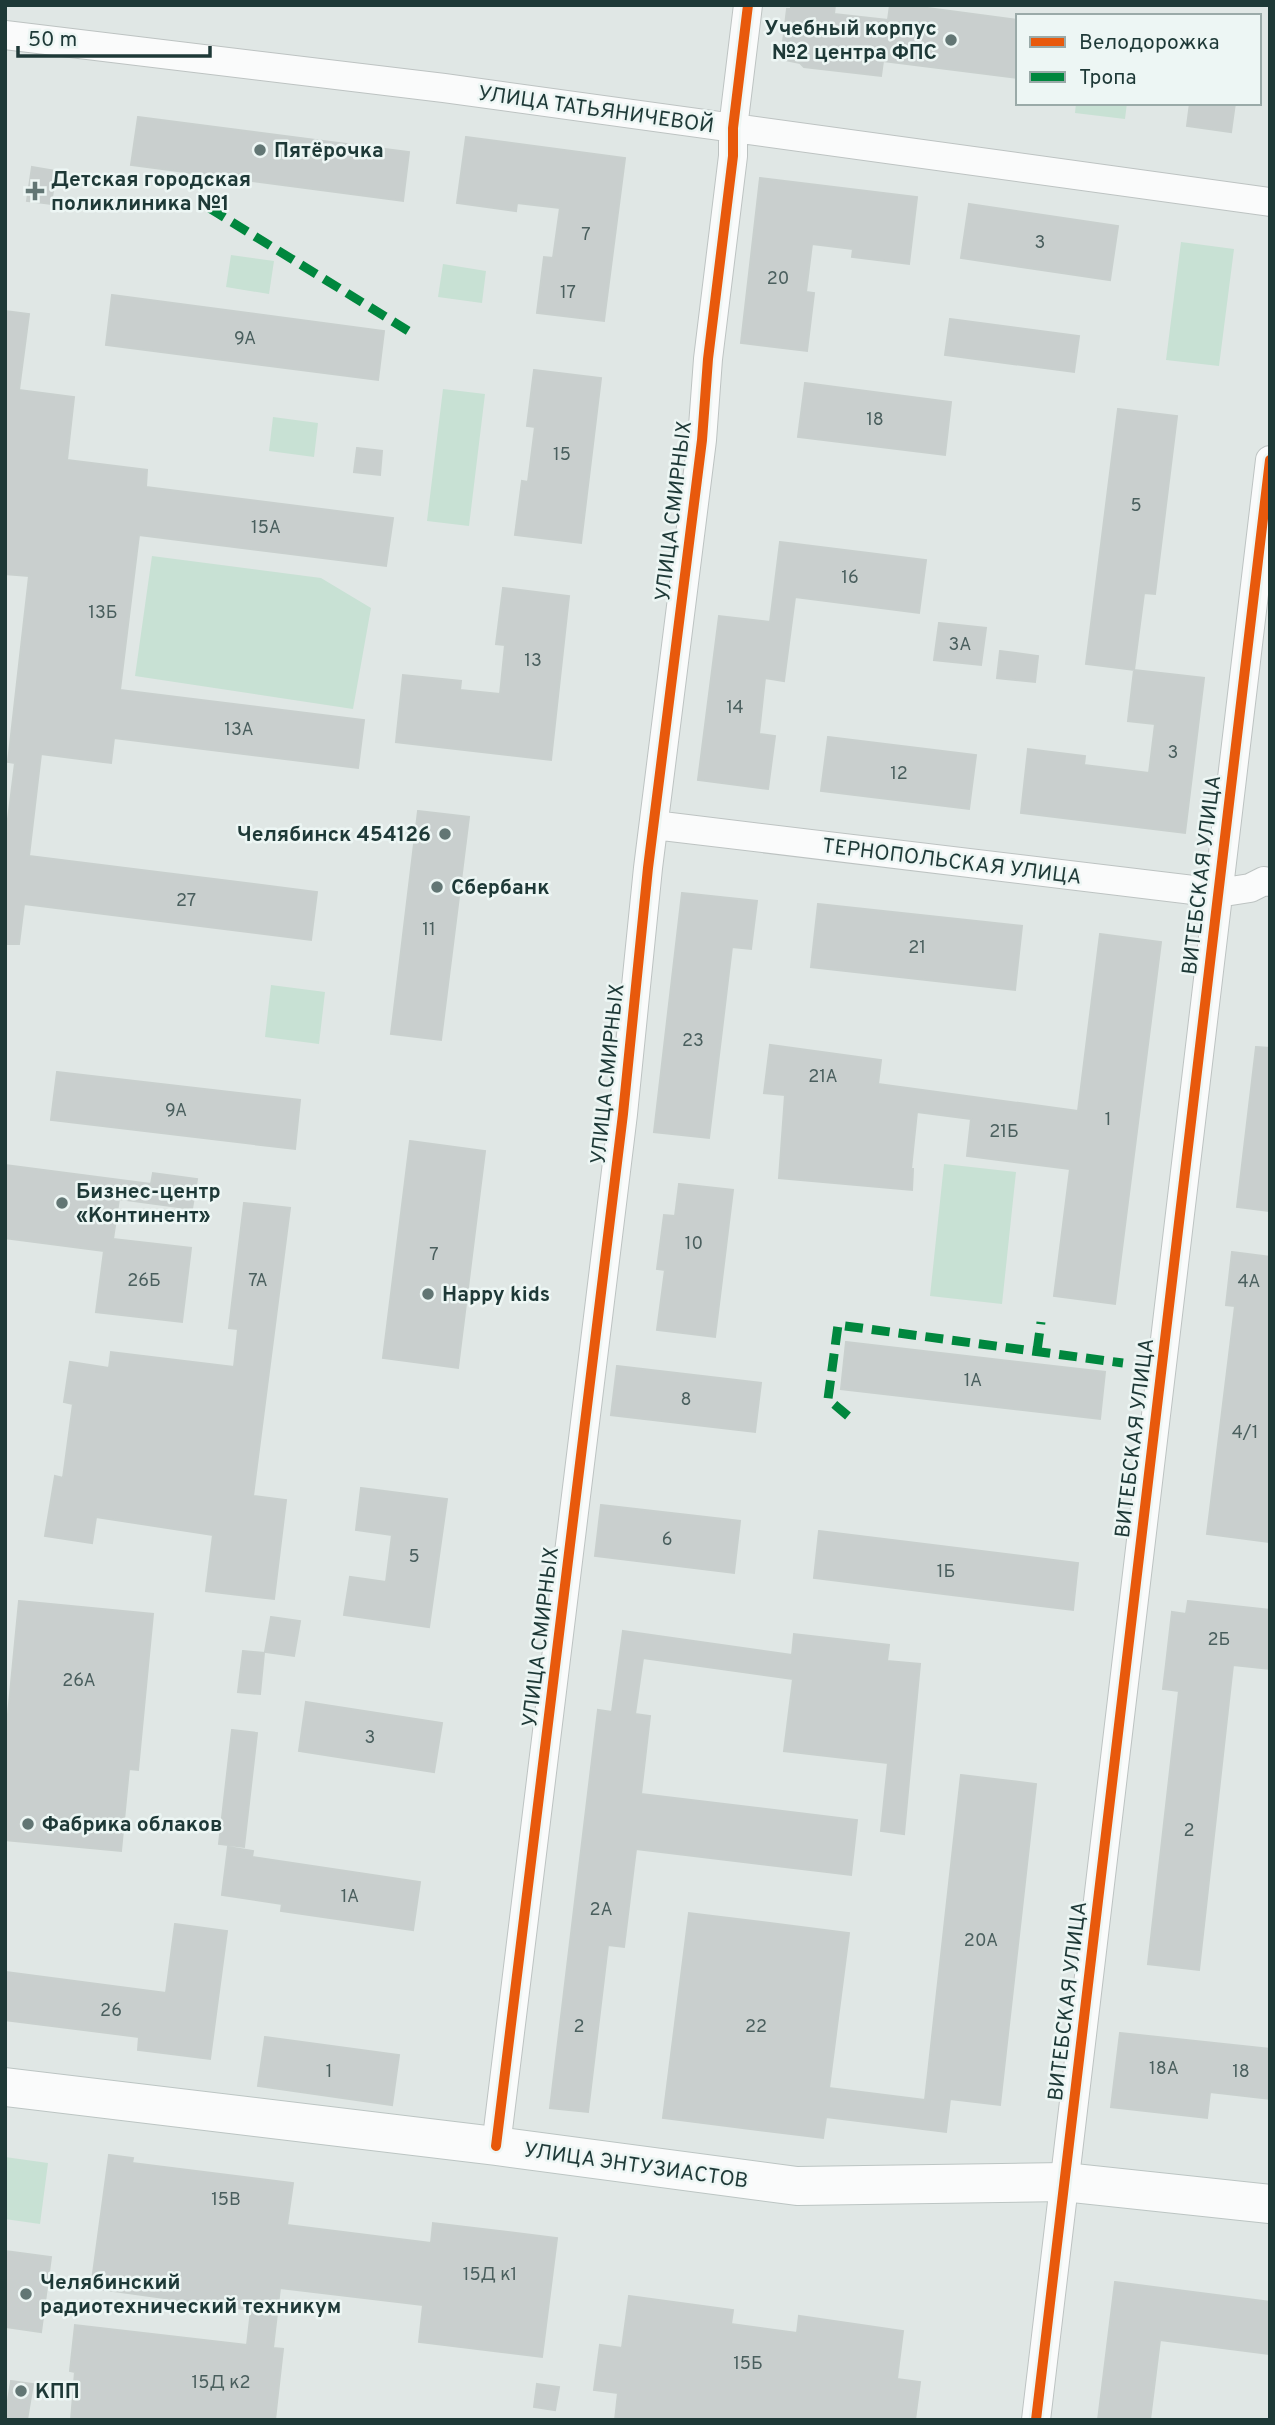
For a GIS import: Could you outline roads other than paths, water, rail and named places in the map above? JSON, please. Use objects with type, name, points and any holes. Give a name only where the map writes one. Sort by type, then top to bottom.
[{"type":"main road","name":"УЛИЦА ЭНТУЗИАСТОВ","points":[[5,2087],[496,2146],[797,2186],[1065,2182],[1270,2204]]},
{"type":"street","name":"УЛИЦА СМИРНЫХ","points":[[496,2146],[623,1114],[654,825],[702,440],[708,359],[748,5]]},
{"type":"street","name":"УЛИЦА ТАТЬЯНИЧЕВОЙ","points":[[5,35],[431,86],[1270,202]]},
{"type":"street","name":"ВИТЕБСКАЯ УЛИЦА","points":[[1036,2420],[1270,460]]},
{"type":"street","name":"ТЕРНОПОЛЬСКАЯ УЛИЦА","points":[[654,825],[1218,893],[1263,889]]},
{"type":"place","name":"Учебный корпус №2 центра ФПС","points":[[951,40]]},
{"type":"place","name":"Пятёрочка","points":[[260,150]]},
{"type":"place","name":"Детская городская поликлиника №1","points":[[35,191]]},
{"type":"place","name":"Челябинск 454126","points":[[445,834]]},
{"type":"place","name":"Сбербанк","points":[[437,887]]},
{"type":"place","name":"Бизнес-центр «Континент»","points":[[62,1203]]},
{"type":"place","name":"Happy kids","points":[[428,1294]]},
{"type":"place","name":"Фабрика облаков","points":[[28,1824]]},
{"type":"place","name":"Челябинский радиотехнический техникум","points":[[26,2294]]},
{"type":"place","name":"КПП","points":[[21,2391]]}]
